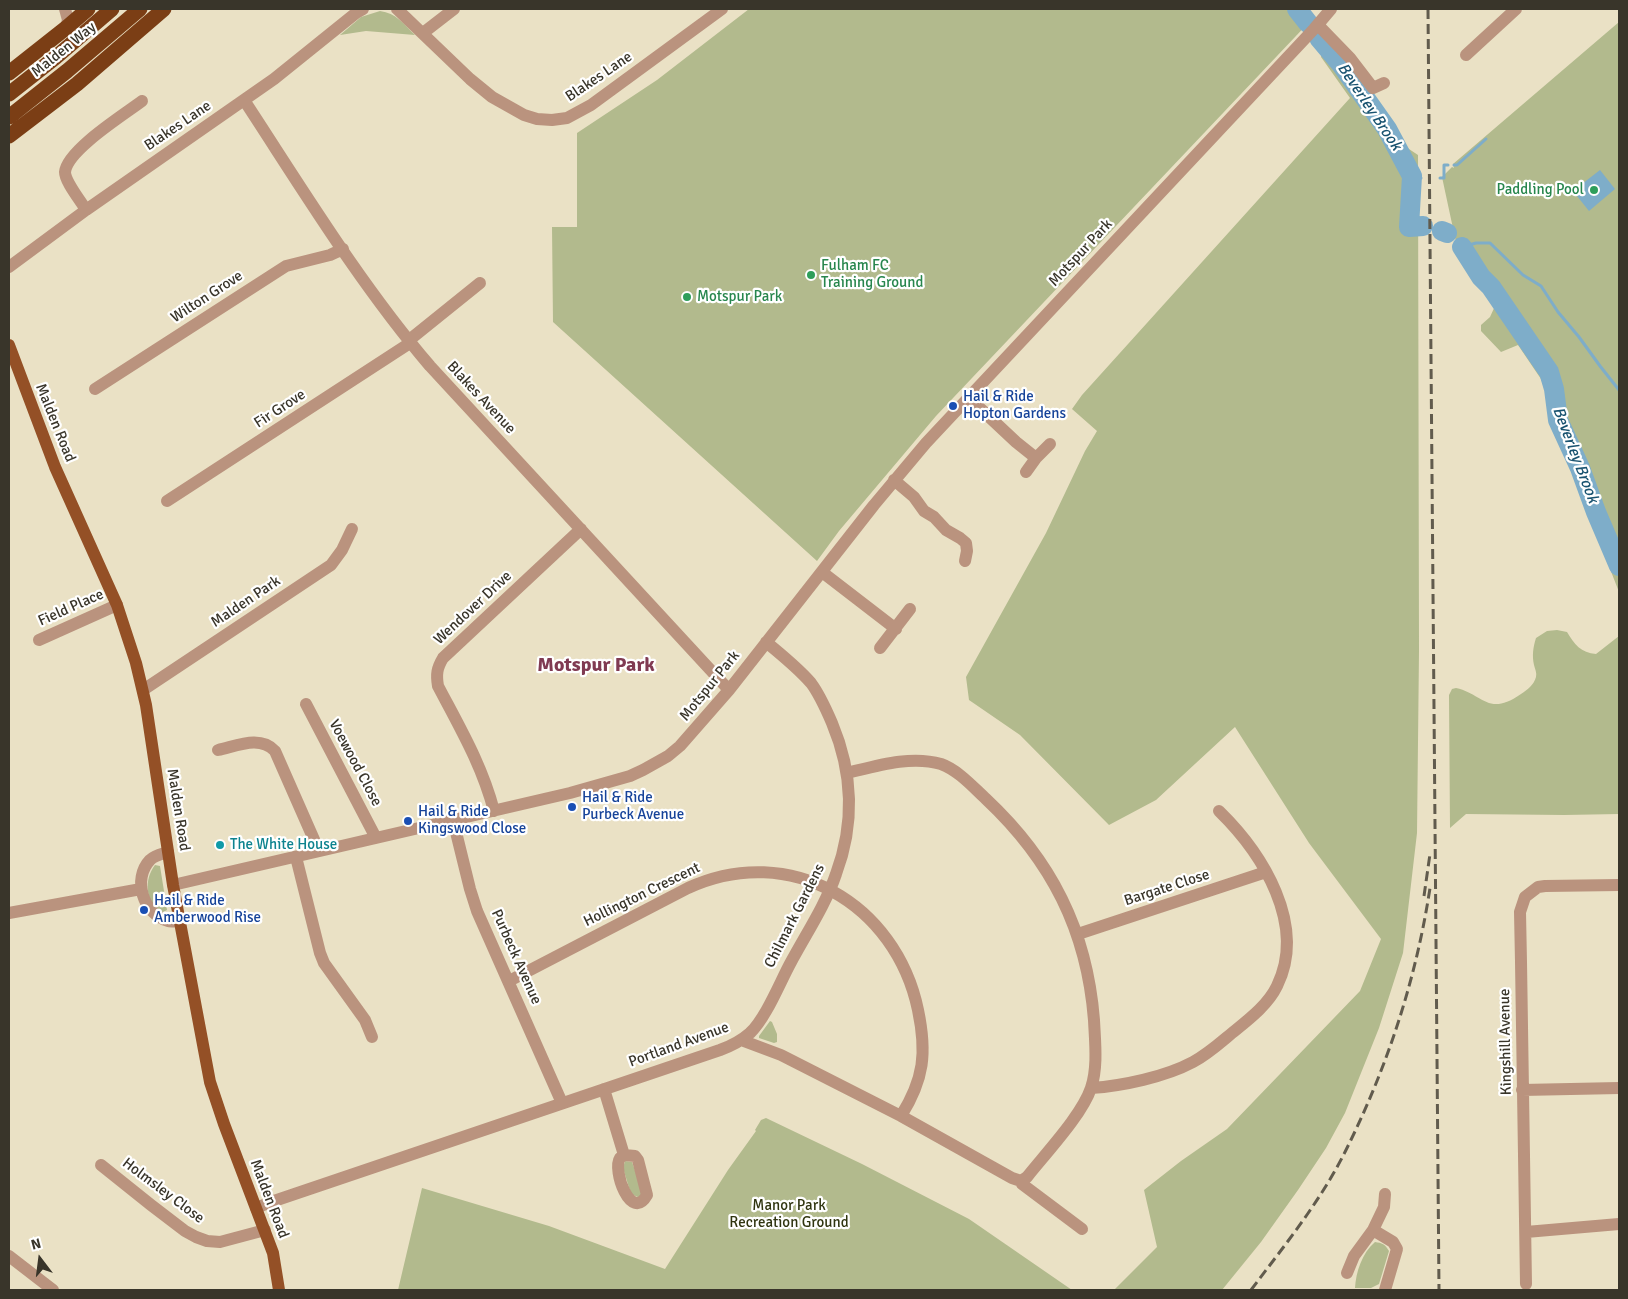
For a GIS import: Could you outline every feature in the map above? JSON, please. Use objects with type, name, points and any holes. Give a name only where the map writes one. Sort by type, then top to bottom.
[{"type":"highway","points":[[9,73],[88,9]]},
{"type":"highway","name":"Malden Way","points":[[9,94],[112,9]]},
{"type":"highway","name":"Malden Way","points":[[9,117],[68,72],[140,9]]},
{"type":"highway","points":[[9,136],[77,84],[164,9]]},
{"type":"main road","name":"Malden Road","points":[[9,345],[55,467],[117,606],[130,642],[143,690],[173,885],[210,1082],[224,1124],[265,1230],[277,1268],[279,1290]]},
{"type":"street","points":[[65,9],[68,20],[66,28]]},
{"type":"street","name":"Blakes Lane","points":[[9,266],[287,69],[356,13],[364,9]]},
{"type":"street","name":"Blakes Lane","points":[[397,9],[470,79],[492,96],[524,115],[552,120],[566,118],[592,105],[722,9]]},
{"type":"street","points":[[423,33],[454,9]]},
{"type":"street","points":[[1466,54],[1516,9]]},
{"type":"street","points":[[1321,18],[1373,88],[1384,83]]},
{"type":"street","name":"Motspur Park","points":[[173,885],[594,787],[630,776],[656,764],[680,746],[729,690],[894,480],[968,397],[1321,18]]},
{"type":"street","name":"Blakes Avenue","points":[[244,100],[343,249],[409,342],[729,690]]},
{"type":"street","points":[[86,210],[67,179],[65,173],[68,164],[86,143],[142,101]]},
{"type":"street","name":"Wilton Grove","points":[[95,389],[286,266],[330,255],[343,249]]},
{"type":"street","name":"Fir Grove","points":[[167,501],[409,342],[480,283]]},
{"type":"street","points":[[968,397],[1036,458]]},
{"type":"street","points":[[1026,472],[1036,458],[1050,444]]},
{"type":"street","points":[[894,480],[914,497],[924,511],[934,517],[946,530],[966,543],[967,552],[965,560]]},
{"type":"street","name":"Malden Park","points":[[143,690],[331,565],[342,550],[352,529]]},
{"type":"street","name":"Wendover Drive","points":[[494,811],[480,767],[438,686],[436,675],[438,666],[443,658],[581,529]]},
{"type":"street","points":[[822,572],[896,629]]},
{"type":"street","name":"Field Place","points":[[39,640],[117,606]]},
{"type":"street","points":[[880,648],[910,609]]},
{"type":"street","name":"Chilmark Gardens","points":[[742,1040],[757,1025],[830,889],[845,839],[849,800],[848,773],[837,735],[820,697],[804,675],[766,642]]},
{"type":"street","name":"Voewood Close","points":[[306,704],[376,838]]},
{"type":"street","points":[[218,750],[255,742],[263,742],[270,745],[275,751],[319,851]]},
{"type":"street","points":[[848,773],[888,764],[926,761],[941,764],[955,772],[995,808],[1033,849],[1060,892],[1078,934],[1089,981],[1093,1016],[1095,1064],[1091,1088],[1083,1104],[1072,1119],[1027,1177],[1021,1181]]},
{"type":"street","points":[[1091,1088],[1148,1078],[1176,1070],[1193,1062],[1210,1052],[1264,1004],[1276,988],[1283,971],[1287,953],[1287,936],[1283,917],[1266,872],[1232,824],[1219,811]]},
{"type":"street","name":"Purbeck Avenue","points":[[453,820],[473,900],[562,1103]]},
{"type":"street","points":[[168,852],[151,859],[145,867],[140,889],[148,907],[168,921],[180,921]]},
{"type":"street","points":[[296,856],[324,963],[365,1020],[372,1036]]},
{"type":"street","name":"Hollington Crescent","points":[[508,980],[688,888],[714,877],[741,872],[767,872],[793,876],[817,883],[830,889],[857,908],[880,931],[898,955],[912,985],[922,1030],[922,1067],[915,1092],[901,1116]]},
{"type":"street","name":"Bargate Close","points":[[1078,934],[1266,872]]},
{"type":"street","name":"Kingshill Avenue","points":[[1526,1284],[1520,912],[1525,897],[1532,890],[1545,886],[1619,885]]},
{"type":"street","points":[[9,913],[140,889]]},
{"type":"street","name":"Portland Avenue","points":[[256,1208],[720,1050],[742,1040],[781,1055],[901,1116],[1012,1178],[1021,1181],[1022,1184],[1082,1229]]},
{"type":"street","points":[[1522,1090],[1619,1088]]},
{"type":"street","points":[[604,1089],[624,1155]]},
{"type":"street","name":"Holmsley Close","points":[[101,1165],[185,1231],[196,1237],[220,1242],[265,1230]]},
{"type":"street","points":[[1348,1273],[1354,1256],[1373,1230],[1384,1207],[1385,1194]]},
{"type":"street","points":[[1526,1232],[1619,1224]]},
{"type":"street","points":[[1373,1230],[1393,1242],[1397,1249],[1385,1290]]},
{"type":"street","points":[[9,1256],[54,1290]]},
{"type":"green space","name":"Fulham FC Training Ground","points":[[749,9],[1307,9],[1313,18],[936,416],[839,531],[817,561],[553,322],[552,227],[577,227],[577,133],[657,80]]},
{"type":"green space","points":[[380,11],[391,14],[415,35],[366,31],[340,35],[361,17]]},
{"type":"green space","points":[[1619,22],[1619,592],[1579,489],[1541,379],[1518,345],[1501,352],[1481,331],[1481,325],[1490,317],[1495,306],[1462,261],[1457,247],[1442,177],[1452,167],[1454,168],[1453,164]]},
{"type":"green space","points":[[1330,46],[1345,61],[1400,143],[1418,155],[1419,651],[1417,833],[1403,953],[1379,1028],[1345,1113],[1326,1148],[1298,1190],[1261,1242],[1222,1290],[1114,1290],[1157,1247],[1144,1190],[1227,1129],[1360,991],[1381,939],[1309,843],[1235,727],[1156,800],[1109,825],[1020,735],[969,700],[966,677],[1046,533],[1085,451],[1097,431],[1072,409],[1082,395],[1350,98],[1321,57],[1322,53]]},
{"type":"green space","points":[[1547,631],[1567,632],[1575,644],[1582,650],[1596,654],[1619,636],[1619,814],[1466,814],[1450,828],[1449,695],[1452,689],[1456,688],[1465,691],[1493,704],[1510,701],[1528,689],[1535,680],[1533,655],[1536,638]]},
{"type":"green space","points":[[155,865],[160,866],[167,910],[161,913],[152,903],[148,890],[149,877]]},
{"type":"green space","points":[[770,1021],[777,1034],[777,1042],[774,1043],[759,1038]]},
{"type":"green space","name":"Manor Park Recreation Ground","points":[[766,1118],[862,1164],[969,1219],[1072,1290],[398,1290],[422,1188],[549,1226],[665,1269],[728,1170],[756,1131],[761,1120]]},
{"type":"green space","points":[[625,1161],[632,1162],[643,1193],[640,1198],[631,1194],[623,1168]]},
{"type":"green space","points":[[1375,1242],[1383,1244],[1389,1251],[1379,1284],[1371,1288],[1355,1288],[1360,1263],[1370,1246]]},
{"type":"water","name":"Paddling Pool","points":[[1600,170],[1615,189],[1589,211],[1573,191]]},
{"type":"waterway","name":"Beverley Brook","points":[[1297,9],[1308,23]]},
{"type":"waterway","name":"Beverley Brook","points":[[1319,38],[1341,64],[1387,129],[1412,176],[1409,227],[1423,226]]},
{"type":"waterway","points":[[1454,165],[1457,165],[1486,139]]},
{"type":"waterway","points":[[1440,178],[1444,178],[1444,165],[1448,165]]},
{"type":"waterway","points":[[1412,178],[1421,178]]},
{"type":"waterway","name":"Beverley Brook","points":[[1442,231],[1447,233]]},
{"type":"waterway","points":[[1462,247],[1476,243],[1490,243],[1523,275],[1541,286],[1558,312],[1619,390]]},
{"type":"waterway","name":"Beverley Brook","points":[[1462,247],[1481,277],[1491,287],[1549,372],[1554,389],[1558,420],[1580,468],[1619,566]]},
{"type":"railway","points":[[1428,9],[1439,1290]]},
{"type":"railway","points":[[1424,896],[1430,854]]},
{"type":"railway","points":[[1251,1290],[1301,1223],[1324,1188],[1345,1152],[1360,1120],[1387,1056],[1408,990],[1417,956],[1430,888]]},
{"type":"place","name":"Paddling Pool","points":[[1594,190]]},
{"type":"place","name":"Fulham FC Training Ground","points":[[811,275]]},
{"type":"place","name":"Motspur Park","points":[[687,297]]},
{"type":"place","name":"Hail & Ride Hopton Gardens","points":[[953,406]]},
{"type":"place","name":"Hail & Ride Purbeck Avenue","points":[[572,807]]},
{"type":"place","name":"Hail & Ride Kingswood Close","points":[[408,821]]},
{"type":"place","name":"The White House","points":[[220,845]]},
{"type":"place","name":"Hail & Ride Amberwood Rise","points":[[144,910]]},
{"type":"district","name":"Motspur Park","points":[[596,666]]}]
